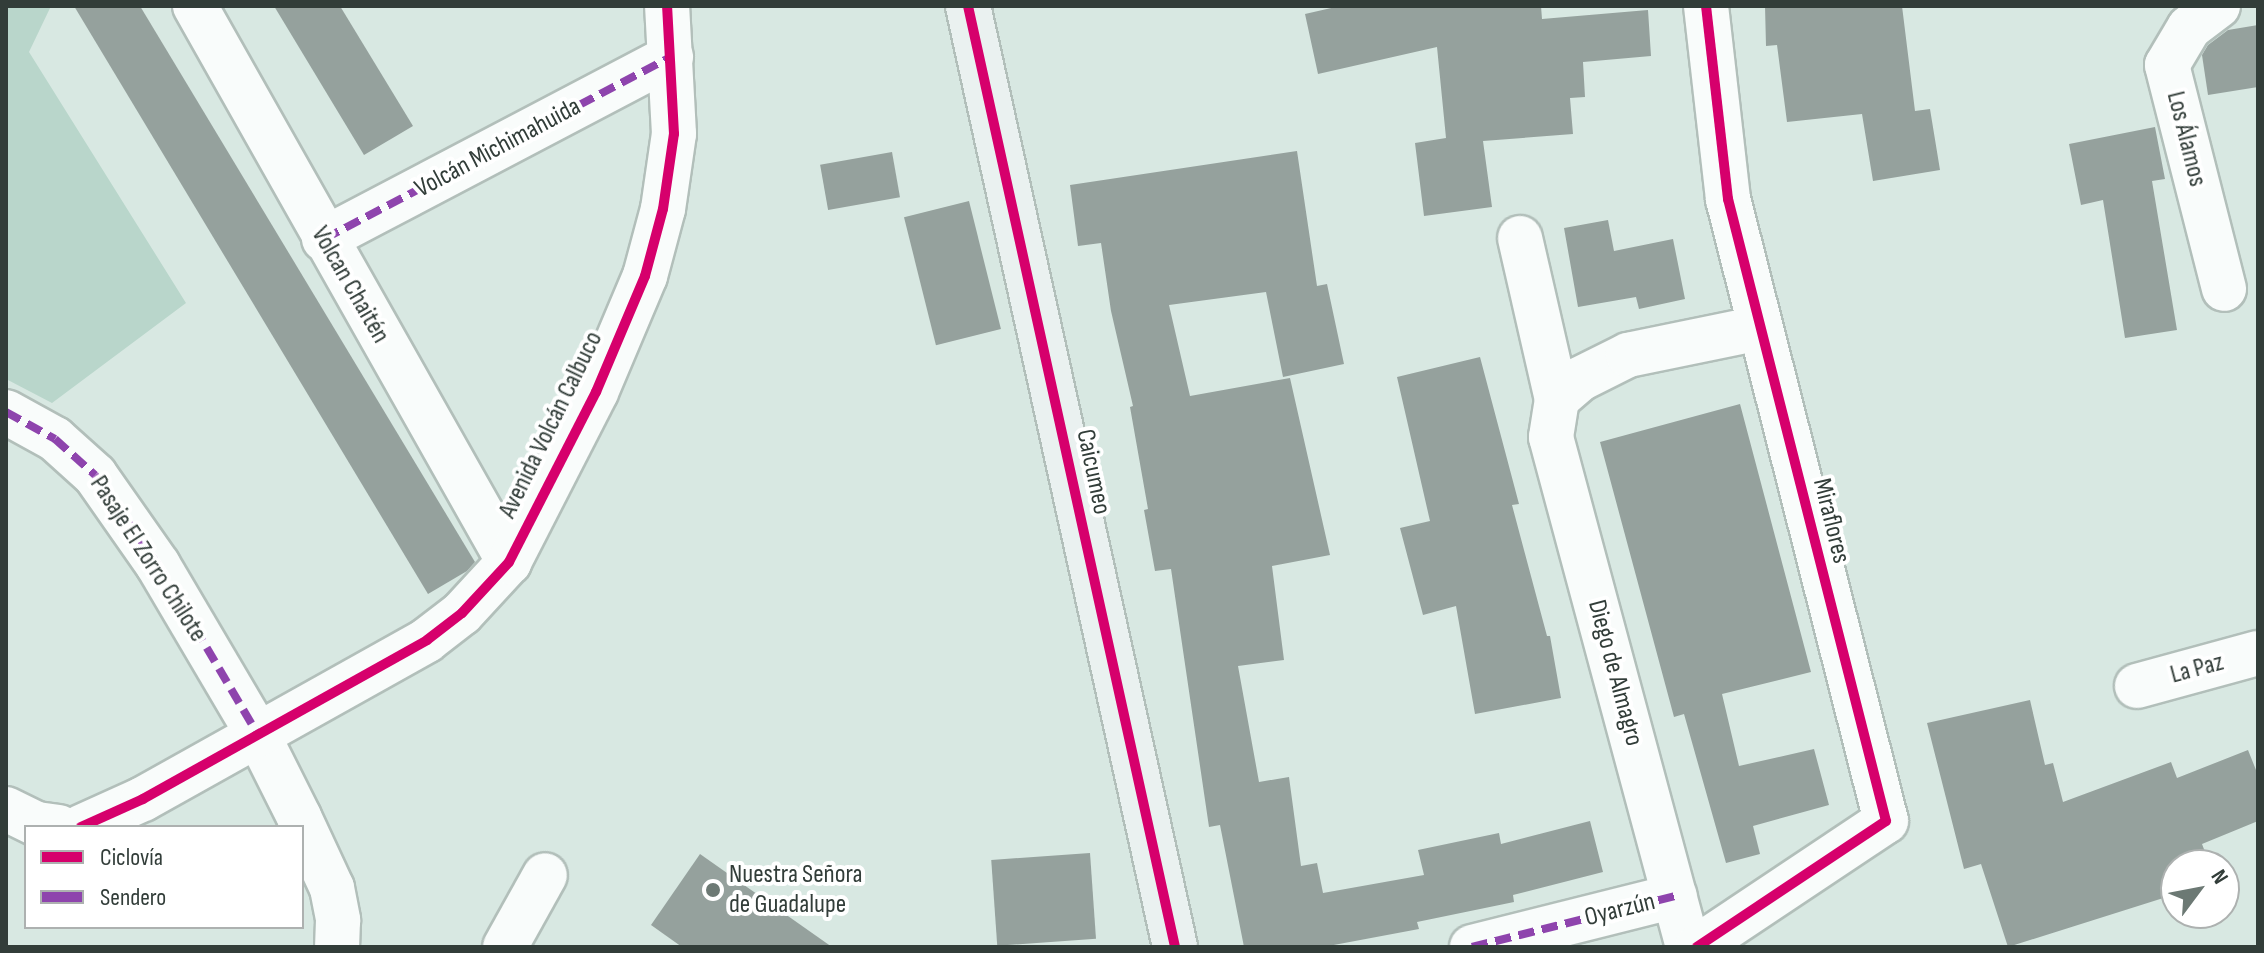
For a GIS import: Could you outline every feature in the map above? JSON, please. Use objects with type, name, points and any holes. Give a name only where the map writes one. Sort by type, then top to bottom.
[{"type":"street","name":"Volcan Chaitén","points":[[195,6],[509,562]]},
{"type":"street","name":"Avenida Volcán Calbuco","points":[[86,825],[105,818],[258,735],[427,640],[462,613],[509,562],[596,392],[645,276],[663,209],[674,134],[667,6]]},
{"type":"street","name":"Caicumeo","points":[[968,6],[1175,947]]},
{"type":"street","name":"Miraflores","points":[[1697,947],[1886,821],[1728,199],[1706,6]]},
{"type":"street","name":"Los Álamos","points":[[2218,6],[2189,28],[2167,65],[2224,289]]},
{"type":"street","name":"Volcán Michimahuida","points":[[324,239],[671,57]]},
{"type":"street","name":"Diego de Almagro","points":[[1520,238],[1557,399],[1551,437],[1688,947]]},
{"type":"street","points":[[1557,399],[1580,379],[1628,355],[1759,328]]},
{"type":"street","name":"Pasaje El Zorro Chilote","points":[[6,412],[55,439],[95,475],[158,565],[258,735],[302,825]]},
{"type":"street","name":"La Paz","points":[[2137,686],[2258,653]]},
{"type":"street","points":[[6,809],[44,825]]},
{"type":"street","name":"Pasaje El Zorro Chilote","points":[[304,830],[332,888],[338,920],[337,947]]},
{"type":"street","points":[[505,947],[545,875]]},
{"type":"street","name":"Oyarzún","points":[[1472,947],[1675,896]]},
{"type":"green space","points":[[6,6],[51,6],[29,52],[186,303],[52,403],[6,379]]},
{"type":"building","points":[[74,6],[140,6],[475,562],[467,571],[428,594]]},
{"type":"building","points":[[274,6],[340,6],[413,126],[364,155]]},
{"type":"building","points":[[1340,6],[1541,6],[1542,19],[1648,10],[1651,56],[1583,62],[1585,97],[1570,98],[1573,134],[1483,141],[1492,207],[1424,216],[1415,143],[1446,138],[1437,47],[1318,74],[1305,14]]},
{"type":"building","points":[[1765,6],[1902,6],[1915,111],[1930,109],[1940,170],[1873,181],[1862,114],[1787,122],[1777,45],[1766,46]]},
{"type":"building","points":[[2258,25],[2258,87],[2208,95],[2202,55],[2208,45],[2228,30]]},
{"type":"building","points":[[2155,127],[2165,179],[2152,181],[2177,330],[2125,338],[2103,200],[2081,205],[2069,144]]},
{"type":"building","points":[[1297,151],[1317,286],[1327,284],[1344,364],[1283,377],[1266,292],[1169,305],[1190,396],[1290,378],[1330,555],[1272,566],[1284,660],[1238,666],[1259,782],[1289,777],[1301,866],[1317,863],[1323,893],[1424,875],[1418,850],[1499,833],[1501,844],[1590,821],[1603,872],[1513,895],[1514,902],[1417,922],[1419,929],[1323,947],[1244,947],[1220,825],[1209,827],[1171,569],[1155,571],[1144,510],[1148,509],[1130,407],[1133,406],[1111,311],[1101,243],[1078,246],[1070,185]]},
{"type":"building","points":[[892,152],[900,197],[828,210],[820,165]]},
{"type":"building","points":[[969,201],[1001,329],[936,345],[904,217]]},
{"type":"building","points":[[1608,220],[1614,251],[1673,239],[1685,299],[1639,309],[1636,297],[1578,307],[1564,228]]},
{"type":"building","points":[[1480,357],[1519,504],[1512,505],[1547,636],[1550,636],[1561,698],[1475,714],[1456,606],[1423,615],[1400,528],[1430,521],[1397,377]]},
{"type":"building","points":[[1740,404],[1811,672],[1722,694],[1739,766],[1814,749],[1829,805],[1753,826],[1760,854],[1726,863],[1684,714],[1674,717],[1600,442]]},
{"type":"building","points":[[2030,700],[2045,765],[2053,763],[2063,802],[2171,762],[2177,778],[2248,750],[2258,775],[2258,821],[2202,844],[2204,849],[2160,849],[2160,899],[2008,947],[1981,864],[1964,869],[1927,723]]},
{"type":"building","points":[[1090,853],[1096,939],[997,946],[991,860]]},
{"type":"building","name":"Nuestra Señora de Guadalupe","points":[[700,854],[832,947],[682,947],[651,925]]},
{"type":"marked path","points":[[324,239],[671,57]]},
{"type":"marked path","points":[[6,412],[55,439],[95,475],[158,565],[258,735]]},
{"type":"marked path","points":[[1472,947],[1675,896]]},
{"type":"cycle path","points":[[85,825],[143,799],[427,640],[462,613],[509,562],[596,392],[645,276],[663,209],[674,134],[667,6]]},
{"type":"cycle path","points":[[968,6],[1175,947]]},
{"type":"cycle path","points":[[1697,947],[1886,821],[1728,199],[1706,6]]},
{"type":"place","name":"Nuestra Señora de Guadalupe","points":[[713,890]]}]
